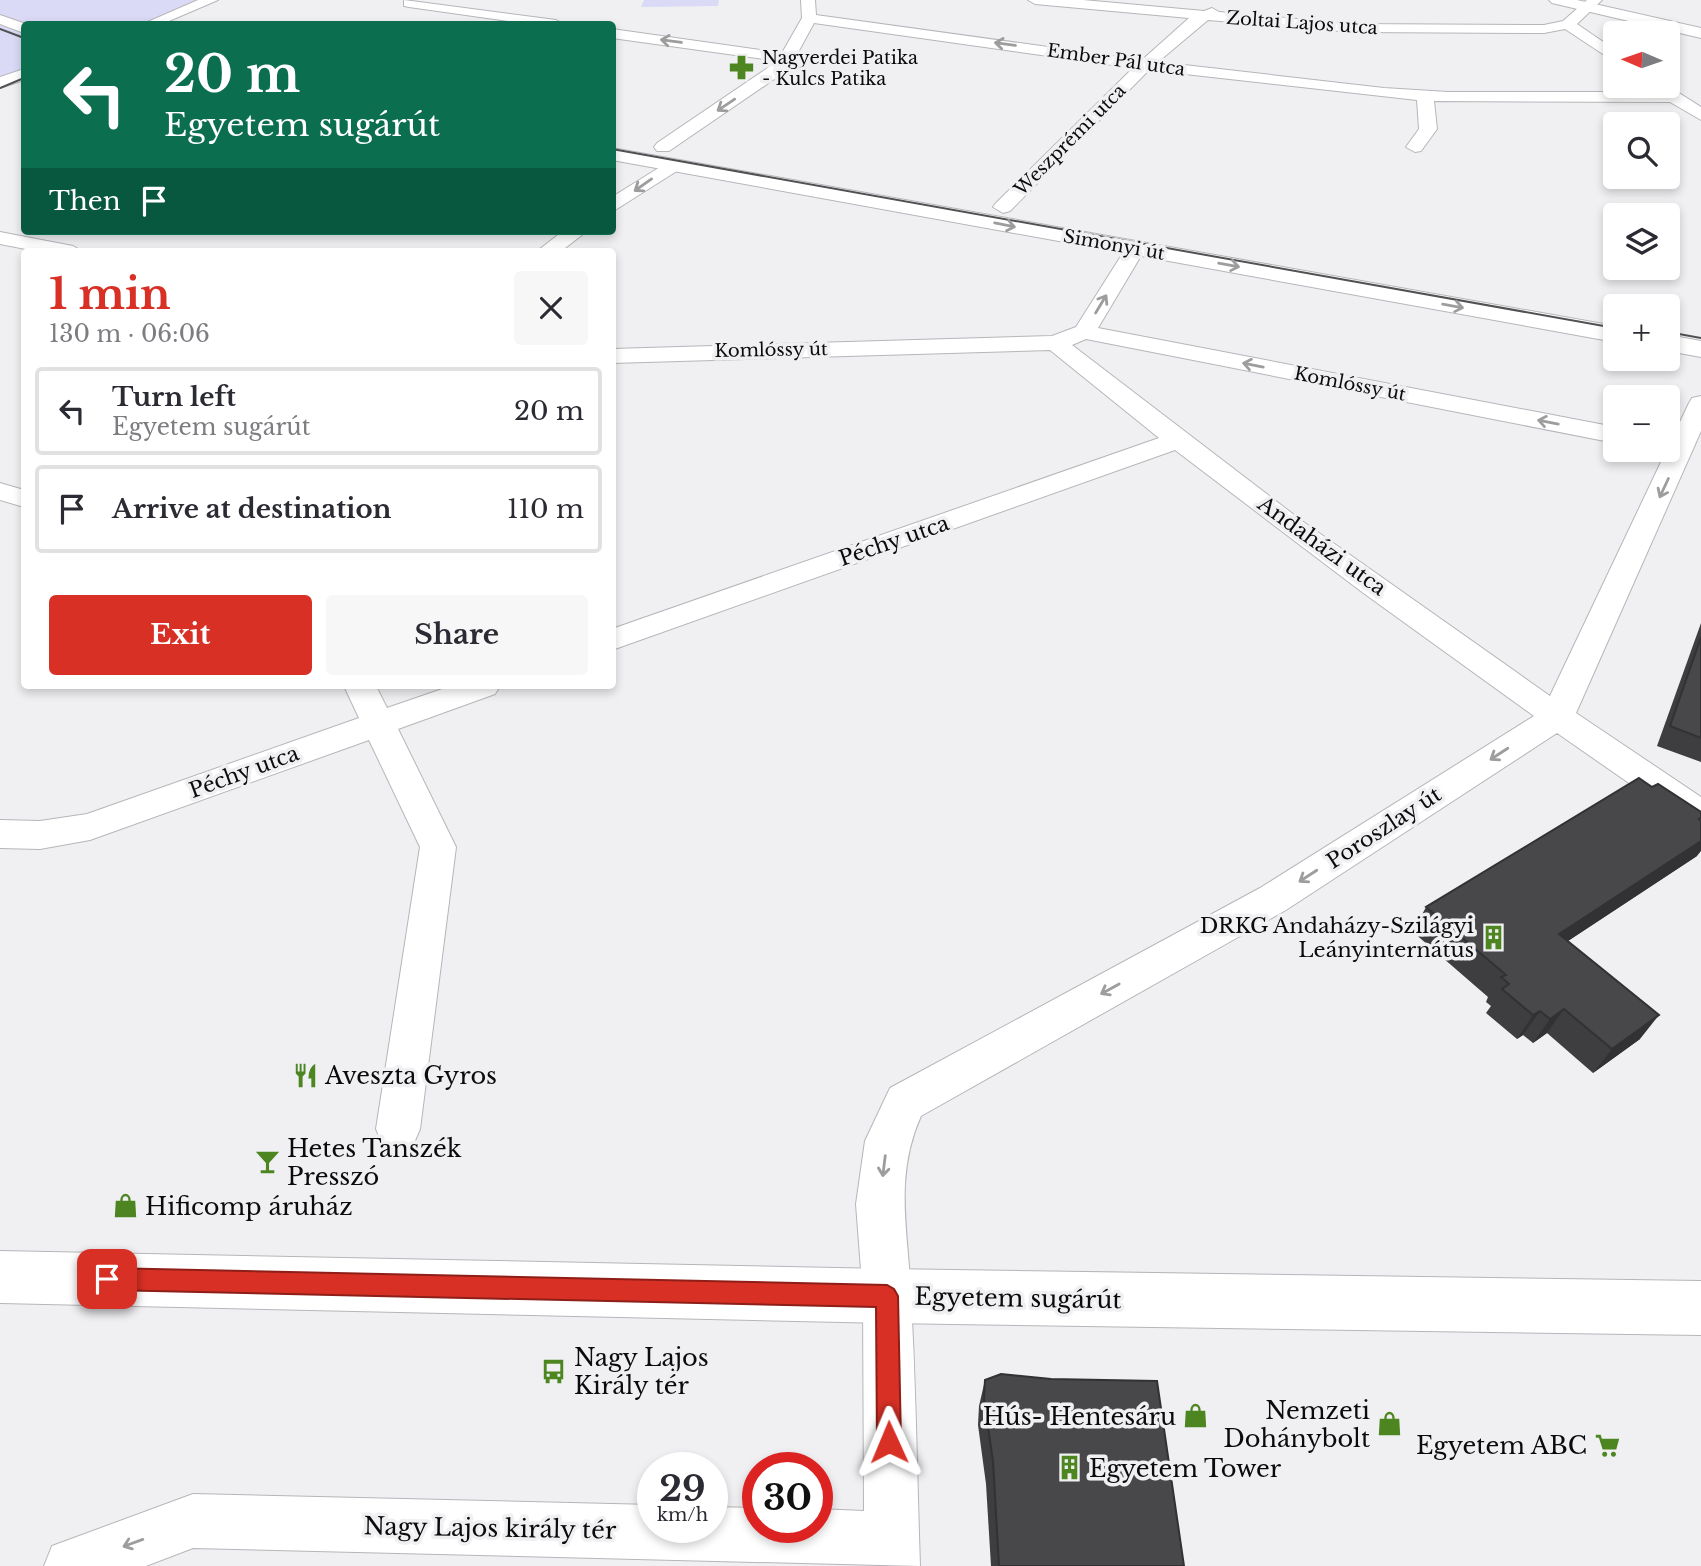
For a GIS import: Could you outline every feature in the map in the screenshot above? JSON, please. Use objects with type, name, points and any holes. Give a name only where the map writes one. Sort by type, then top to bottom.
[{"type":"street","points":[[158,21],[211,0]]},
{"type":"street","points":[[519,19],[531,0]]},
{"type":"street","points":[[616,202],[668,156],[783,66],[809,18],[808,0]]},
{"type":"street","name":"Zoltai Lajos utca","points":[[1035,0],[1353,28],[1545,29],[1568,24]]},
{"type":"street","name":"Weszprémi utca","points":[[1003,207],[1145,65],[1202,16],[1237,0]]},
{"type":"street","points":[[1557,0],[1592,4],[1701,33]]},
{"type":"street","points":[[409,3],[533,21]]},
{"type":"street","points":[[1592,4],[1568,24],[1603,49]]},
{"type":"street","name":"Ember Pál utca","points":[[809,18],[1145,65],[1424,96],[1603,97]]},
{"type":"street","points":[[0,19],[21,28]]},
{"type":"street","points":[[616,34],[787,58]]},
{"type":"street","points":[[0,83],[21,75]]},
{"type":"street","points":[[1415,147],[1428,135],[1430,121],[1424,96]]},
{"type":"street","points":[[1676,98],[1701,115]]},
{"type":"street","name":"Simonyi út","points":[[616,140],[668,156],[1135,248],[1603,332]]},
{"type":"street","name":"Simonyi út","points":[[616,154],[668,156],[1003,207],[1603,314]]},
{"type":"street","points":[[553,248],[571,235]]},
{"type":"street","points":[[0,238],[52,248]]},
{"type":"street","points":[[1055,342],[1084,332],[1135,248]]},
{"type":"street","points":[[1680,327],[1701,331]]},
{"type":"street","name":"Komlóssy út","points":[[1084,332],[1603,433]]},
{"type":"street","name":"Komlóssy út","points":[[616,354],[1055,342]]},
{"type":"street","name":"Andaházi utca","points":[[1055,342],[1176,441],[1557,717],[1701,815]]},
{"type":"street","points":[[1680,346],[1701,349]]},
{"type":"street","points":[[1680,439],[1701,403]]},
{"type":"street","name":"Péchy utca","points":[[616,639],[1176,441]]},
{"type":"street","points":[[1557,717],[1668,462]]},
{"type":"street","points":[[0,492],[21,498]]},
{"type":"street","points":[[0,510],[21,505]]},
{"type":"street","points":[[361,689],[438,847],[398,1129]]},
{"type":"street","name":"Péchy utca","points":[[0,834],[40,835],[90,827],[475,689]]},
{"type":"street","name":"Poroszlay út","points":[[905,1102],[1273,899],[1557,717]]},
{"type":"street","name":"Nagy Lajos király tér","points":[[72,1566],[193,1521],[892,1552],[887,1296],[879,1204],[887,1141],[905,1102]]},
{"type":"street","name":"Egyetem sugárút","points":[[0,1278],[887,1296],[1701,1308]]},
{"type":"shaded area","points":[[0,0],[211,0],[158,21],[21,21],[21,75],[0,83]]},
{"type":"shaded area","points":[[644,0],[719,0],[718,6],[641,7]]},
{"type":"building","points":[[1701,637],[1701,738],[1670,726]]},
{"type":"building","name":"DRKG Andaházy-Szilágyi Leányinternátus","points":[[1639,778],[1652,787],[1658,784],[1701,812],[1701,841],[1559,934],[1659,1015],[1612,1049],[1564,1009],[1550,1019],[1540,1011],[1533,1015],[1502,989],[1509,984],[1501,977],[1506,975],[1426,907]]},
{"type":"building","name":"Egyetem Tower","points":[[1001,1374],[1051,1379],[1157,1381],[1184,1566],[999,1566],[993,1461],[984,1399],[985,1380]]},
{"type":"tram line","points":[[0,29],[21,37]]},
{"type":"tram line","points":[[0,88],[21,79]]},
{"type":"tram line","points":[[616,150],[1603,326]]},
{"type":"tram line","points":[[1680,334],[1701,338]]},
{"type":"place","name":"Nagyerdei Patika - Kulcs Patika","points":[[742,68]]},
{"type":"place","name":"DRKG Andaházy-Szilágyi Leányinternátus","points":[[1494,938]]},
{"type":"place","name":"Aveszta Gyros","points":[[305,1075]]},
{"type":"place","name":"Hetes Tanszék Presszó","points":[[267,1162]]},
{"type":"place","name":"Hificomp áruház","points":[[125,1206]]},
{"type":"place","name":"Nagy Lajos Király tér","points":[[554,1371]]},
{"type":"place","name":"Hús- Hentesáru","points":[[1196,1416]]},
{"type":"place","name":"Nemzeti Dohánybolt","points":[[1390,1424]]},
{"type":"place","name":"Egyetem ABC","points":[[1607,1445]]},
{"type":"place","name":"Egyetem Tower","points":[[1069,1468]]},
{"type":"route","points":[[107,1279],[887,1296],[889,1442]]}]
